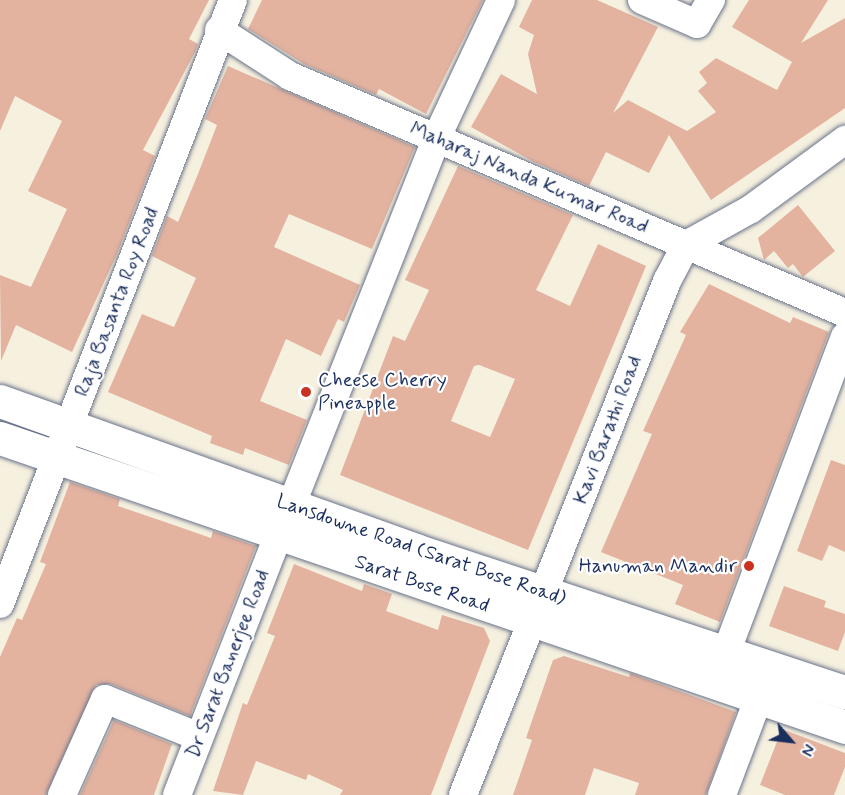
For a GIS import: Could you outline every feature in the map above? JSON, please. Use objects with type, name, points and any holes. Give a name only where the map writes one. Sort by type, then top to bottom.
[{"type":"main road","name":"Lansdowne Road (Sarat Bose Road)","points":[[0,401],[70,426],[285,519]]},
{"type":"main road","name":"Sarat Bose Road","points":[[0,438],[58,458],[285,519],[539,608],[759,697],[845,727]]},
{"type":"main road","name":"Lansdowne Road (Sarat Bose Road)","points":[[539,608],[726,653],[845,692]]},
{"type":"street","name":"Raja Basanta Roy Road","points":[[0,604],[58,458],[219,30],[233,0]]},
{"type":"street","name":"Dr Sarat Banerjee Road","points":[[177,795],[436,139],[501,0]]},
{"type":"street","points":[[642,0],[697,24],[711,0]]},
{"type":"street","name":"Maharaj Nanda Kumar Road","points":[[219,30],[290,76],[845,313]]},
{"type":"street","points":[[686,245],[751,209],[845,140]]},
{"type":"street","name":"Kavi Barathi Road","points":[[463,795],[667,281],[686,245]]},
{"type":"street","points":[[726,653],[845,337]]},
{"type":"street","points":[[722,795],[771,666]]},
{"type":"street","points":[[62,795],[105,699],[199,737]]},
{"type":"building","points":[[0,0],[209,0],[189,39],[198,44],[195,52],[143,150],[155,156],[117,254],[72,352],[16,325],[1,361],[0,275],[31,287],[67,209],[28,191],[62,121],[15,96],[0,131]]},
{"type":"building","points":[[262,0],[483,0],[426,114],[379,89],[376,95],[304,64],[248,29]]},
{"type":"building","points":[[532,0],[597,0],[658,27],[613,113],[628,100],[687,131],[716,112],[698,91],[707,83],[699,72],[716,58],[777,90],[792,62],[732,27],[749,0],[828,0],[801,43],[845,18],[845,108],[711,200],[669,135],[649,173],[606,152],[589,186],[532,161],[471,127],[501,74],[537,94],[528,54],[534,35],[519,27]]},
{"type":"building","points":[[228,66],[415,147],[372,249],[289,214],[274,247],[360,285],[344,322],[338,319],[321,356],[286,339],[260,401],[307,420],[289,465],[245,448],[243,455],[210,443],[212,436],[108,392],[142,314],[174,327],[196,278],[152,256],[167,216],[178,222],[198,174],[217,125],[205,119]]},
{"type":"building","points":[[458,166],[573,215],[536,290],[570,306],[598,244],[646,266],[528,550],[340,475],[393,336],[405,341],[429,290],[405,280]],"holes":[[[479,365],[515,379],[490,437],[451,421],[474,366]]]},
{"type":"building","points":[[798,205],[835,251],[803,277],[793,264],[788,268],[774,251],[764,260],[758,238]]},
{"type":"building","points":[[709,284],[790,323],[793,317],[829,332],[720,622],[675,604],[683,585],[601,552],[652,434],[643,431],[686,335],[680,332]]},
{"type":"building","points":[[831,460],[845,465],[845,552],[829,545],[822,561],[797,551]]},
{"type":"building","points":[[70,482],[120,499],[118,506],[211,538],[213,531],[256,546],[190,716],[111,684],[96,685],[46,795],[0,795],[0,657],[17,618],[22,620],[46,564],[40,562]]},
{"type":"building","points":[[294,564],[362,591],[364,584],[392,594],[386,611],[438,630],[442,615],[484,628],[490,641],[431,795],[340,795],[343,790],[308,774],[306,780],[256,761],[243,795],[213,791],[243,703],[247,705],[275,636],[267,633]]},
{"type":"building","points":[[784,586],[826,601],[824,607],[845,614],[845,632],[838,651],[769,626]]},
{"type":"building","points":[[564,656],[629,677],[630,673],[736,712],[706,795],[635,795],[639,783],[594,768],[585,795],[513,795],[532,740],[526,738],[553,660]]},
{"type":"building","points":[[114,720],[172,744],[154,795],[80,795]]},
{"type":"building","points":[[782,729],[845,753],[845,767],[834,795],[785,795],[760,785]]},
{"type":"place","name":"Cheese Cherry Pineapple","points":[[306,392]]},
{"type":"place","name":"Hanuman Mandir","points":[[749,566]]}]
